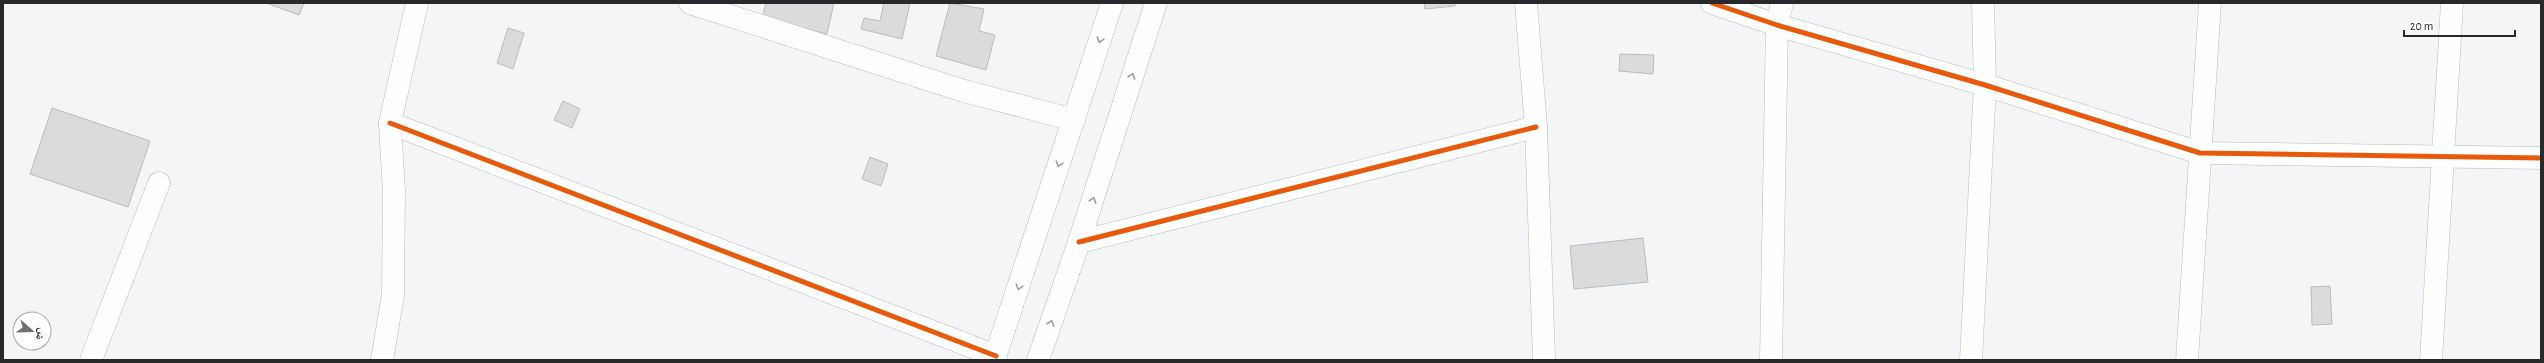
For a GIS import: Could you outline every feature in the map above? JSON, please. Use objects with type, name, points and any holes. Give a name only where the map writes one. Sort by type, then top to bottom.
[{"type":"street","points":[[382,360],[392,295],[394,191],[390,123],[417,3]]},
{"type":"street","points":[[690,3],[964,92],[1074,120]]},
{"type":"street","points":[[390,123],[995,358],[1112,3]]},
{"type":"street","points":[[1038,360],[1079,242],[1156,3]]},
{"type":"street","points":[[1526,3],[1536,127],[1544,360]]},
{"type":"street","points":[[1712,3],[1777,25],[1985,85],[2200,153],[2541,158]]},
{"type":"street","points":[[1771,360],[1777,25],[1782,3]]},
{"type":"street","points":[[1971,360],[1985,85],[1983,3]]},
{"type":"street","points":[[2187,360],[2210,3]]},
{"type":"street","points":[[2431,360],[2452,3]]},
{"type":"street","points":[[1079,242],[1536,127]]},
{"type":"street","points":[[90,360],[159,183]]},
{"type":"building","points":[[266,3],[304,3],[299,15]]},
{"type":"building","points":[[766,3],[834,3],[827,34],[762,18]]},
{"type":"building","points":[[884,3],[910,3],[902,39],[861,29],[864,18],[880,21]]},
{"type":"building","points":[[950,3],[984,9],[979,31],[995,35],[986,70],[936,56]]},
{"type":"building","points":[[1424,3],[1455,3],[1455,6],[1425,9]]},
{"type":"building","points":[[508,28],[524,33],[513,69],[497,63]]},
{"type":"building","points":[[1620,54],[1654,55],[1653,74],[1619,71]]},
{"type":"building","points":[[563,101],[580,109],[572,128],[554,120]]},
{"type":"building","points":[[52,108],[150,141],[128,207],[30,174]]},
{"type":"building","points":[[870,157],[888,164],[881,186],[862,179]]},
{"type":"building","points":[[1643,238],[1648,282],[1574,289],[1570,246]]},
{"type":"building","points":[[2330,286],[2332,324],[2312,325],[2311,287]]},
{"type":"cycle path","points":[[1712,3],[1777,25],[1985,85],[2200,153],[2541,158]]},
{"type":"cycle path","points":[[390,123],[996,356]]},
{"type":"cycle path","points":[[1079,242],[1536,127]]}]
